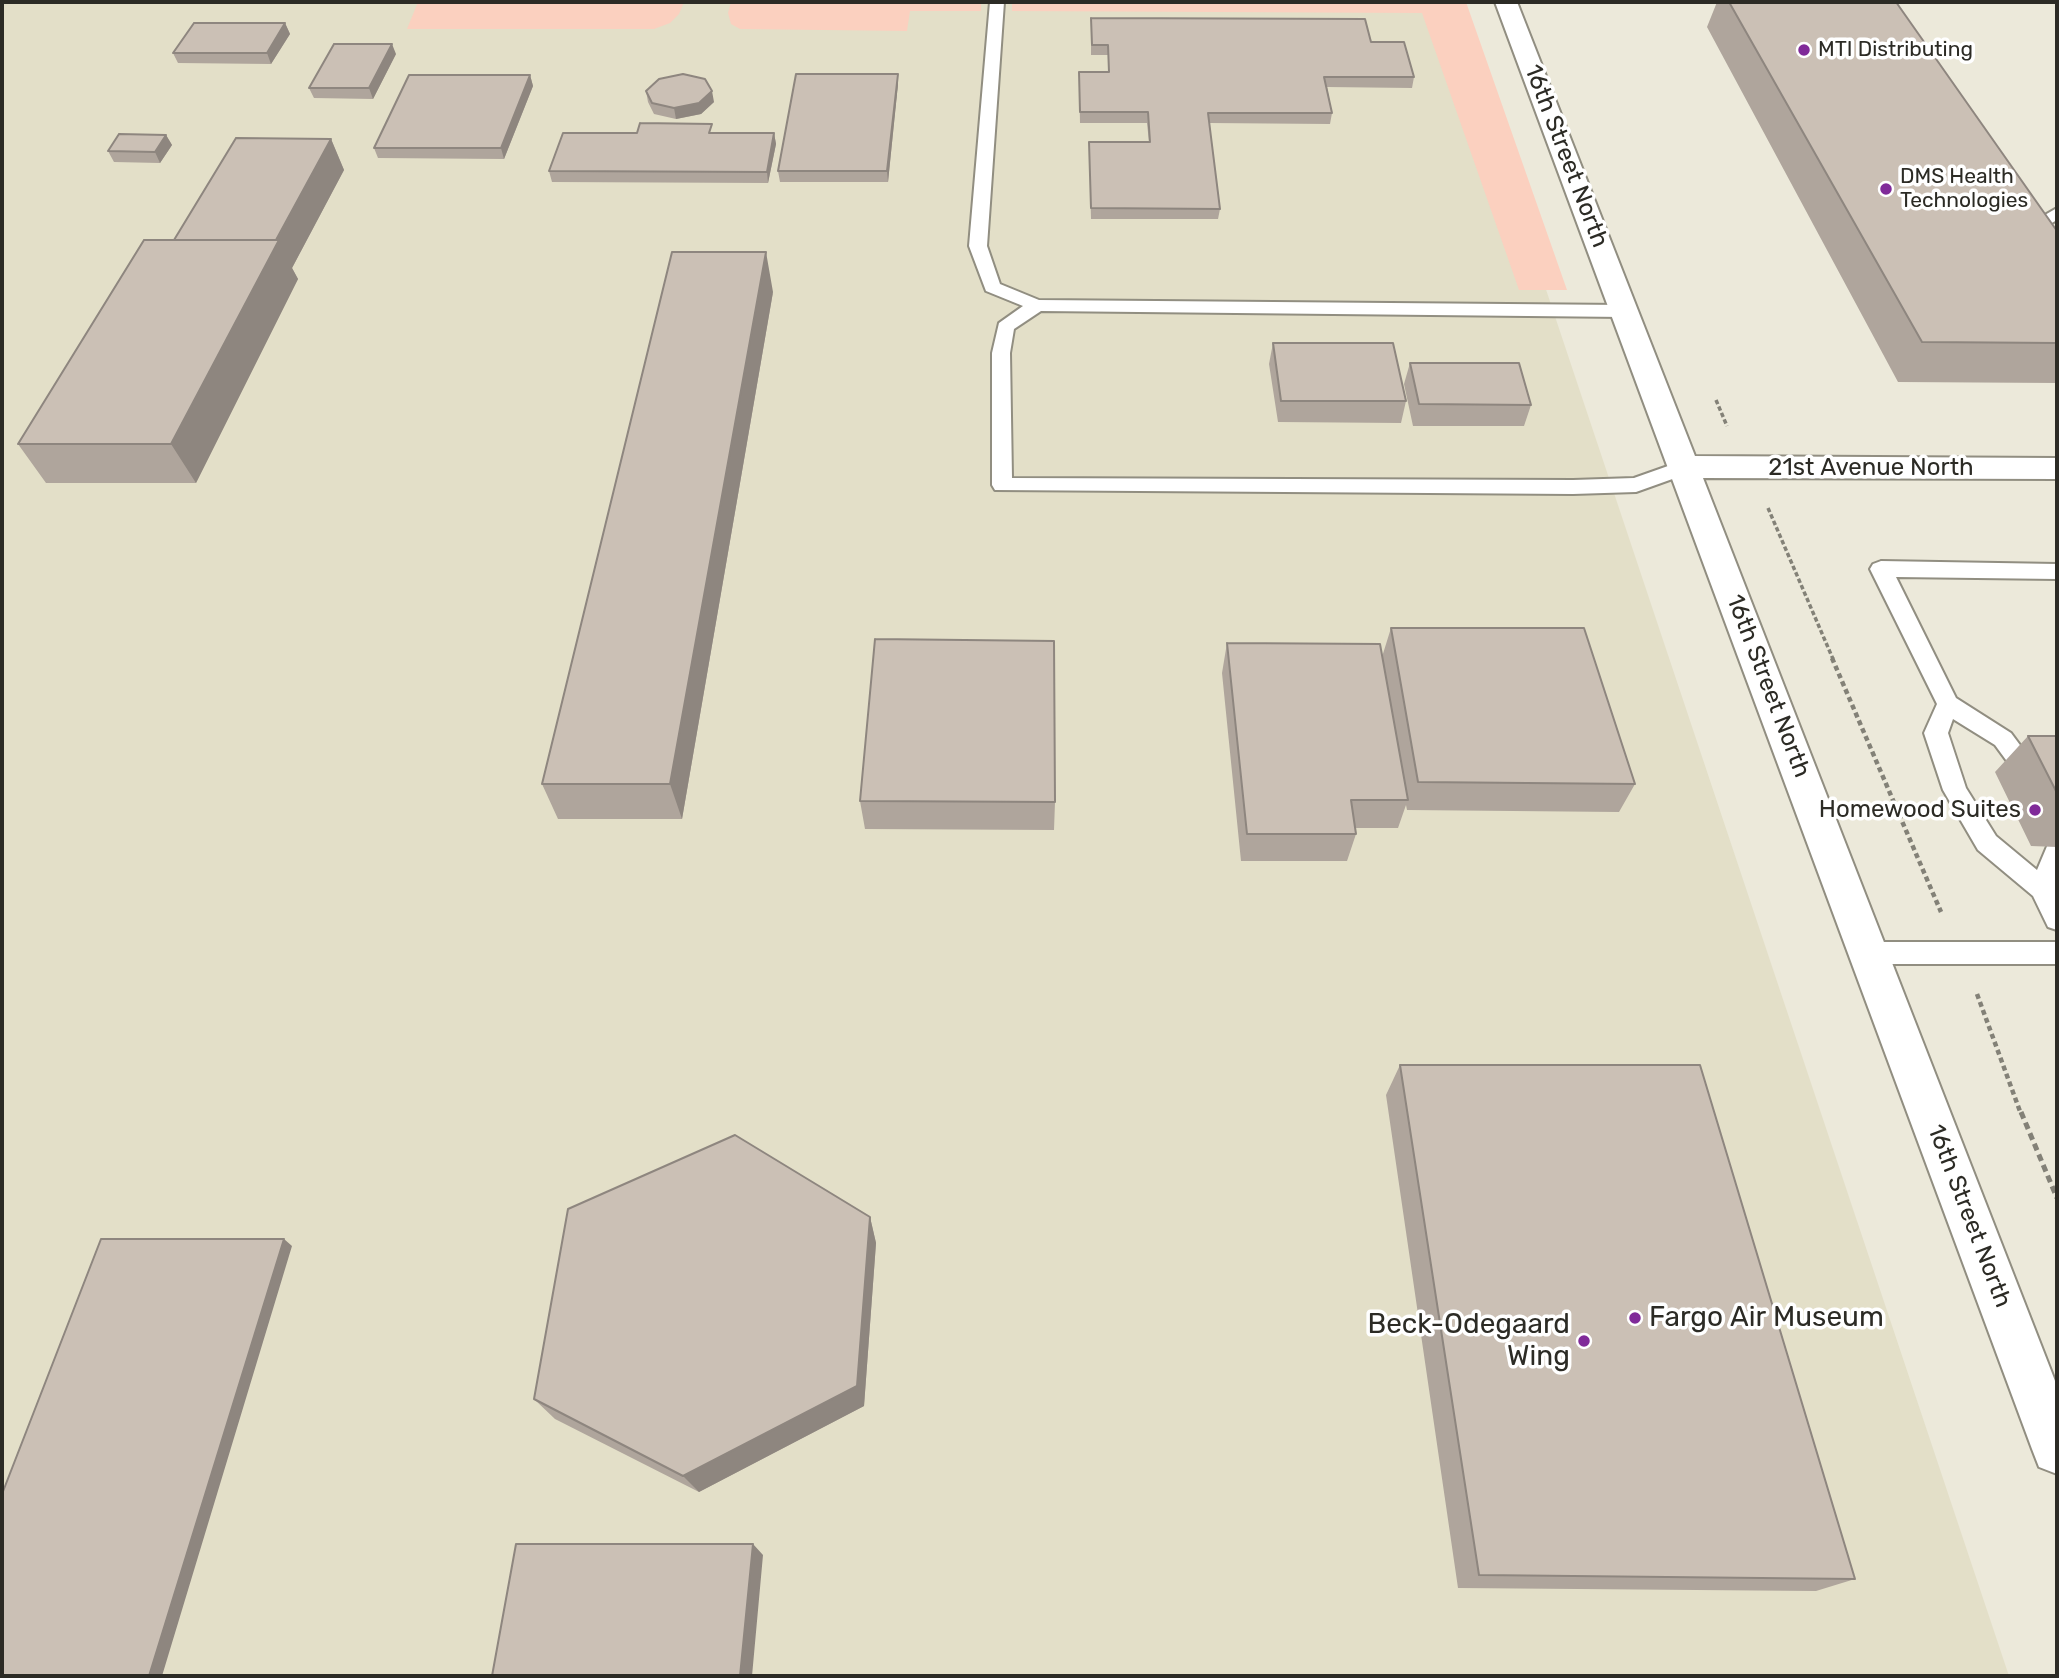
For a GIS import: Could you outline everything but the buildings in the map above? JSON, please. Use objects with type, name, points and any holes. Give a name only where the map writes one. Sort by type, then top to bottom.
[{"type":"street","name":"16th Street North","points":[[1506,2],[2057,1450]]},
{"type":"street","name":"21st Avenue North","points":[[1685,467],[2057,468]]},
{"type":"lane","points":[[997,2],[978,246],[992,287],[1037,305],[1625,311]]},
{"type":"lane","points":[[2057,213],[2033,227],[2057,261]]},
{"type":"lane","points":[[1037,305],[1005,327],[1001,353],[1002,485],[1573,487],[1636,485],[1685,467]]},
{"type":"lane","points":[[2028,772],[2003,739],[1948,704],[1881,569],[2057,571]]},
{"type":"lane","points":[[1948,704],[1936,733],[1955,790],[1987,843],[2042,889],[2057,919]]},
{"type":"lane","points":[[2042,889],[2057,851]]},
{"type":"lane","points":[[1869,953],[2057,953]]},
{"type":"path","points":[[1716,401],[1744,467],[1764,500],[1976,991],[2010,1087],[2057,1198]]},
{"type":"shaded area","points":[[2,2],[1450,2],[2009,1676],[2,1676]]},
{"type":"shaded area","points":[[418,2],[684,2],[679,14],[670,23],[654,29],[407,29]]},
{"type":"shaded area","points":[[731,2],[981,2],[981,11],[910,11],[907,31],[740,29],[731,24],[728,13]]},
{"type":"shaded area","points":[[1012,2],[1466,2],[1567,290],[1519,290],[1422,13],[1012,11]]},
{"type":"place","name":"MTI Distributing","points":[[1804,50]]},
{"type":"place","name":"DMS Health Technologies","points":[[1886,189]]},
{"type":"place","name":"Homewood Suites","points":[[2035,810]]},
{"type":"place","name":"Fargo Air Museum","points":[[1635,1318]]},
{"type":"place","name":"Beck-Odegaard Wing","points":[[1584,1341]]}]
